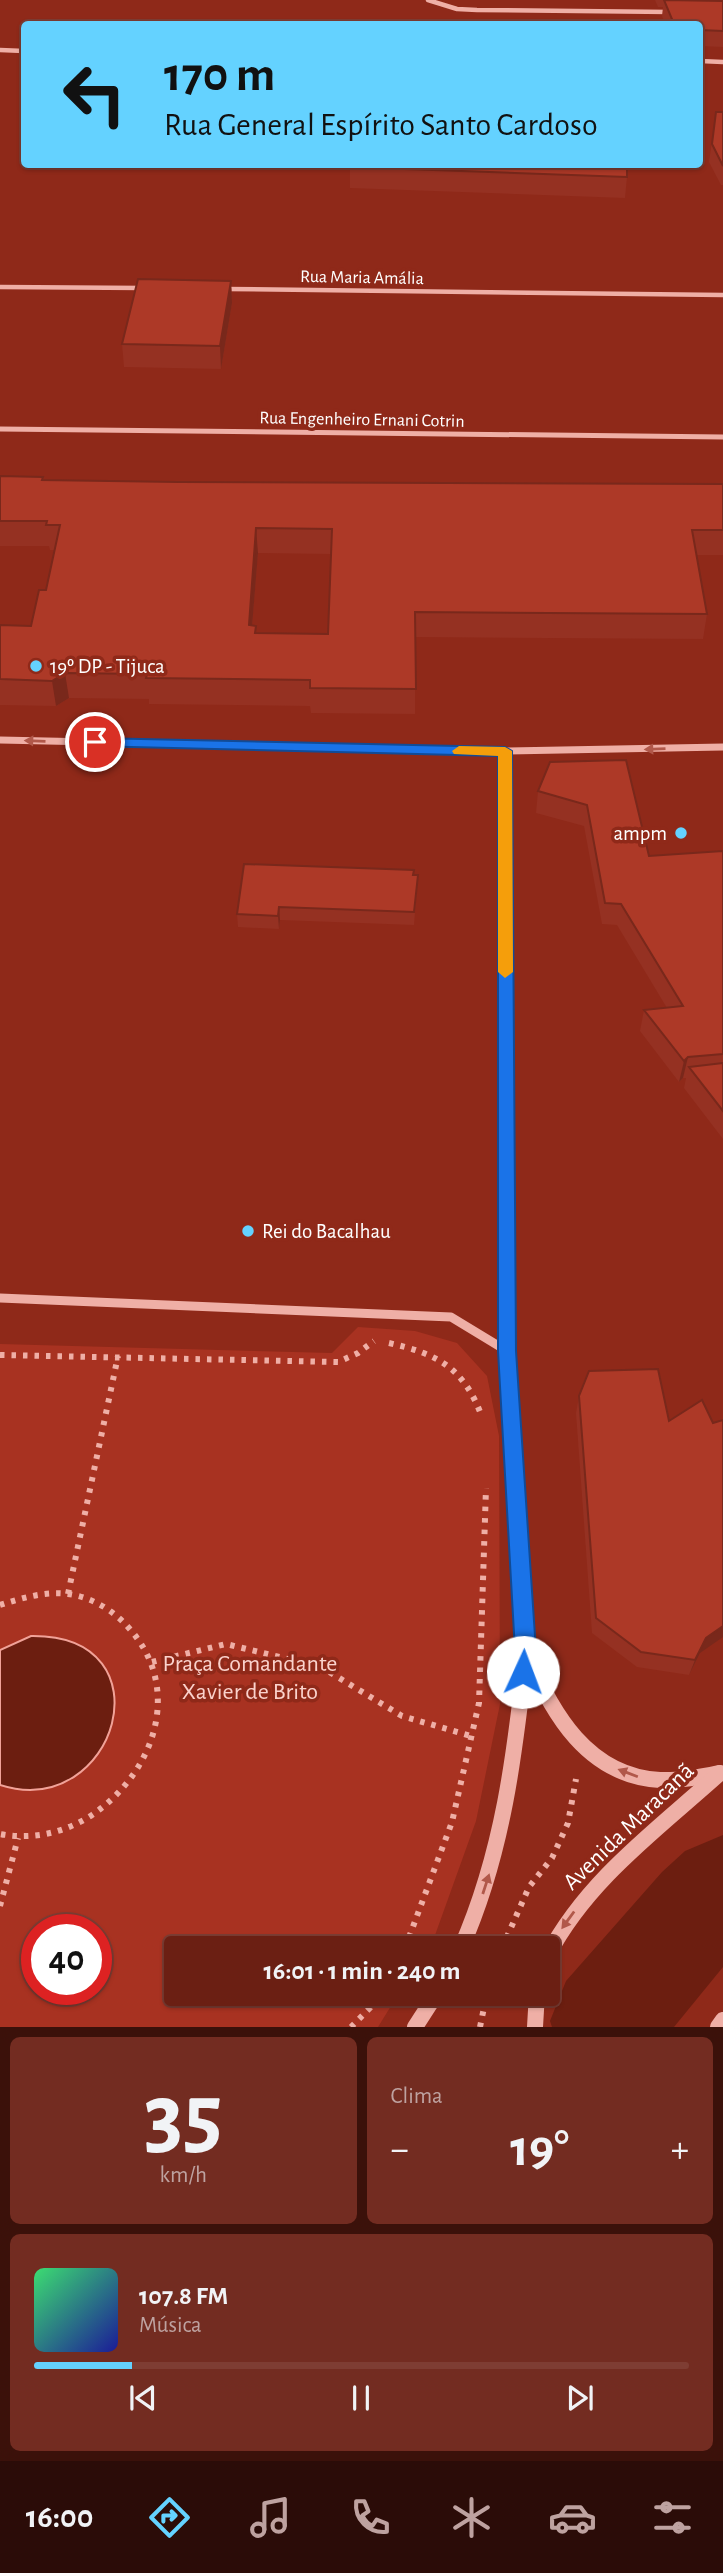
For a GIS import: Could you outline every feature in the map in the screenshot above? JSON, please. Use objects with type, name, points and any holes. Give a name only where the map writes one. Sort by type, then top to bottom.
[{"type":"street","points":[[428,0],[444,6],[477,10],[683,12]]},
{"type":"street","points":[[0,50],[21,51]]},
{"type":"street","points":[[703,61],[723,62]]},
{"type":"street","points":[[0,286],[153,288]]},
{"type":"street","name":"Rua Maria Amália","points":[[222,289],[723,295]]},
{"type":"street","name":"Rua Engenheiro Ernani Cotrin","points":[[0,429],[723,437]]},
{"type":"street","points":[[0,740],[505,751],[723,747]]},
{"type":"street","points":[[466,1936],[490,1871],[505,1811],[526,1651],[507,1351],[505,751]]},
{"type":"street","points":[[0,1298],[452,1317],[507,1351]]},
{"type":"street","points":[[526,1651],[553,1712],[577,1742],[603,1762],[648,1779],[686,1779],[721,1772]]},
{"type":"street","name":"Avenida Maracanã","points":[[558,1936],[591,1890],[721,1772]]},
{"type":"street","points":[[415,2027],[429,2006]]},
{"type":"street","points":[[535,2027],[536,2006]]},
{"type":"street","points":[[718,2027],[723,2020]]},
{"type":"path","points":[[0,1355],[338,1362],[358,1353],[373,1340],[420,1349],[454,1368],[476,1395],[485,1426]]},
{"type":"path","points":[[68,1594],[118,1356]]},
{"type":"path","points":[[409,1936],[452,1822],[479,1703],[487,1476]]},
{"type":"path","points":[[0,1605],[31,1595],[68,1594],[104,1606],[133,1629],[152,1662],[160,1701],[153,1743],[132,1781],[100,1812],[60,1833],[18,1838],[0,1834]]},
{"type":"path","points":[[152,1662],[226,1644],[321,1667],[402,1716],[471,1736]]},
{"type":"path","points":[[507,1936],[529,1887],[552,1858],[568,1823],[576,1779]]},
{"type":"path","points":[[0,1906],[18,1838]]},
{"type":"path","points":[[351,2027],[371,2006]]},
{"type":"path","points":[[480,2027],[484,2006]]},
{"type":"green space","name":"Praça Comandante Xavier de Brito","points":[[358,1327],[415,1331],[457,1343],[487,1376],[499,1436],[500,1704],[476,1821],[435,1936],[164,1936],[164,2006],[391,2006],[378,2027],[0,2027],[0,1344],[332,1353]]},
{"type":"shaded area","points":[[31,1636],[75,1643],[102,1664],[114,1692],[112,1724],[98,1754],[74,1777],[40,1789],[0,1785],[0,1650]]},
{"type":"building","points":[[664,0],[723,1],[723,31],[703,30],[703,21],[673,21]]},
{"type":"building","points":[[716,112],[723,112],[723,166],[712,144]]},
{"type":"building","points":[[378,168],[627,168],[627,177]]},
{"type":"building","points":[[138,279],[231,281],[220,346],[122,344]]},
{"type":"building","points":[[0,476],[43,477],[42,480],[178,482],[723,484],[723,530],[692,530],[707,614],[415,612],[416,689],[310,688],[310,680],[146,678],[147,674],[65,673],[52,681],[0,679],[0,625],[31,626],[39,590],[46,590],[60,525],[46,525],[47,521],[0,521]],"holes":[[[256,528],[332,529],[328,634],[255,633],[256,626],[249,625]]]},
{"type":"building","points":[[626,760],[649,856],[723,851],[723,1054],[688,1057],[684,1061],[644,1010],[683,1006],[621,904],[605,903],[587,805],[538,791],[550,762]]},
{"type":"building","points":[[244,864],[414,870],[413,875],[418,875],[414,912],[279,907],[278,916],[237,914]]},
{"type":"building","points":[[723,1063],[723,1111],[689,1067]]},
{"type":"building","points":[[658,1369],[669,1421],[702,1400],[713,1423],[723,1420],[723,1626],[706,1638],[695,1660],[641,1652],[596,1618],[579,1396],[589,1371]]},
{"type":"waterway","points":[[606,2021],[700,1910],[723,1889]]},
{"type":"slow traffic","points":[[459,751],[505,751],[505,972]]},
{"type":"place","name":"19º DP - Tijuca","points":[[36,666]]},
{"type":"place","name":"ampm","points":[[681,833]]},
{"type":"place","name":"Rei do Bacalhau","points":[[248,1231]]},
{"type":"route","points":[[95,742],[505,751],[507,1351],[526,1651],[523,1672]]}]
